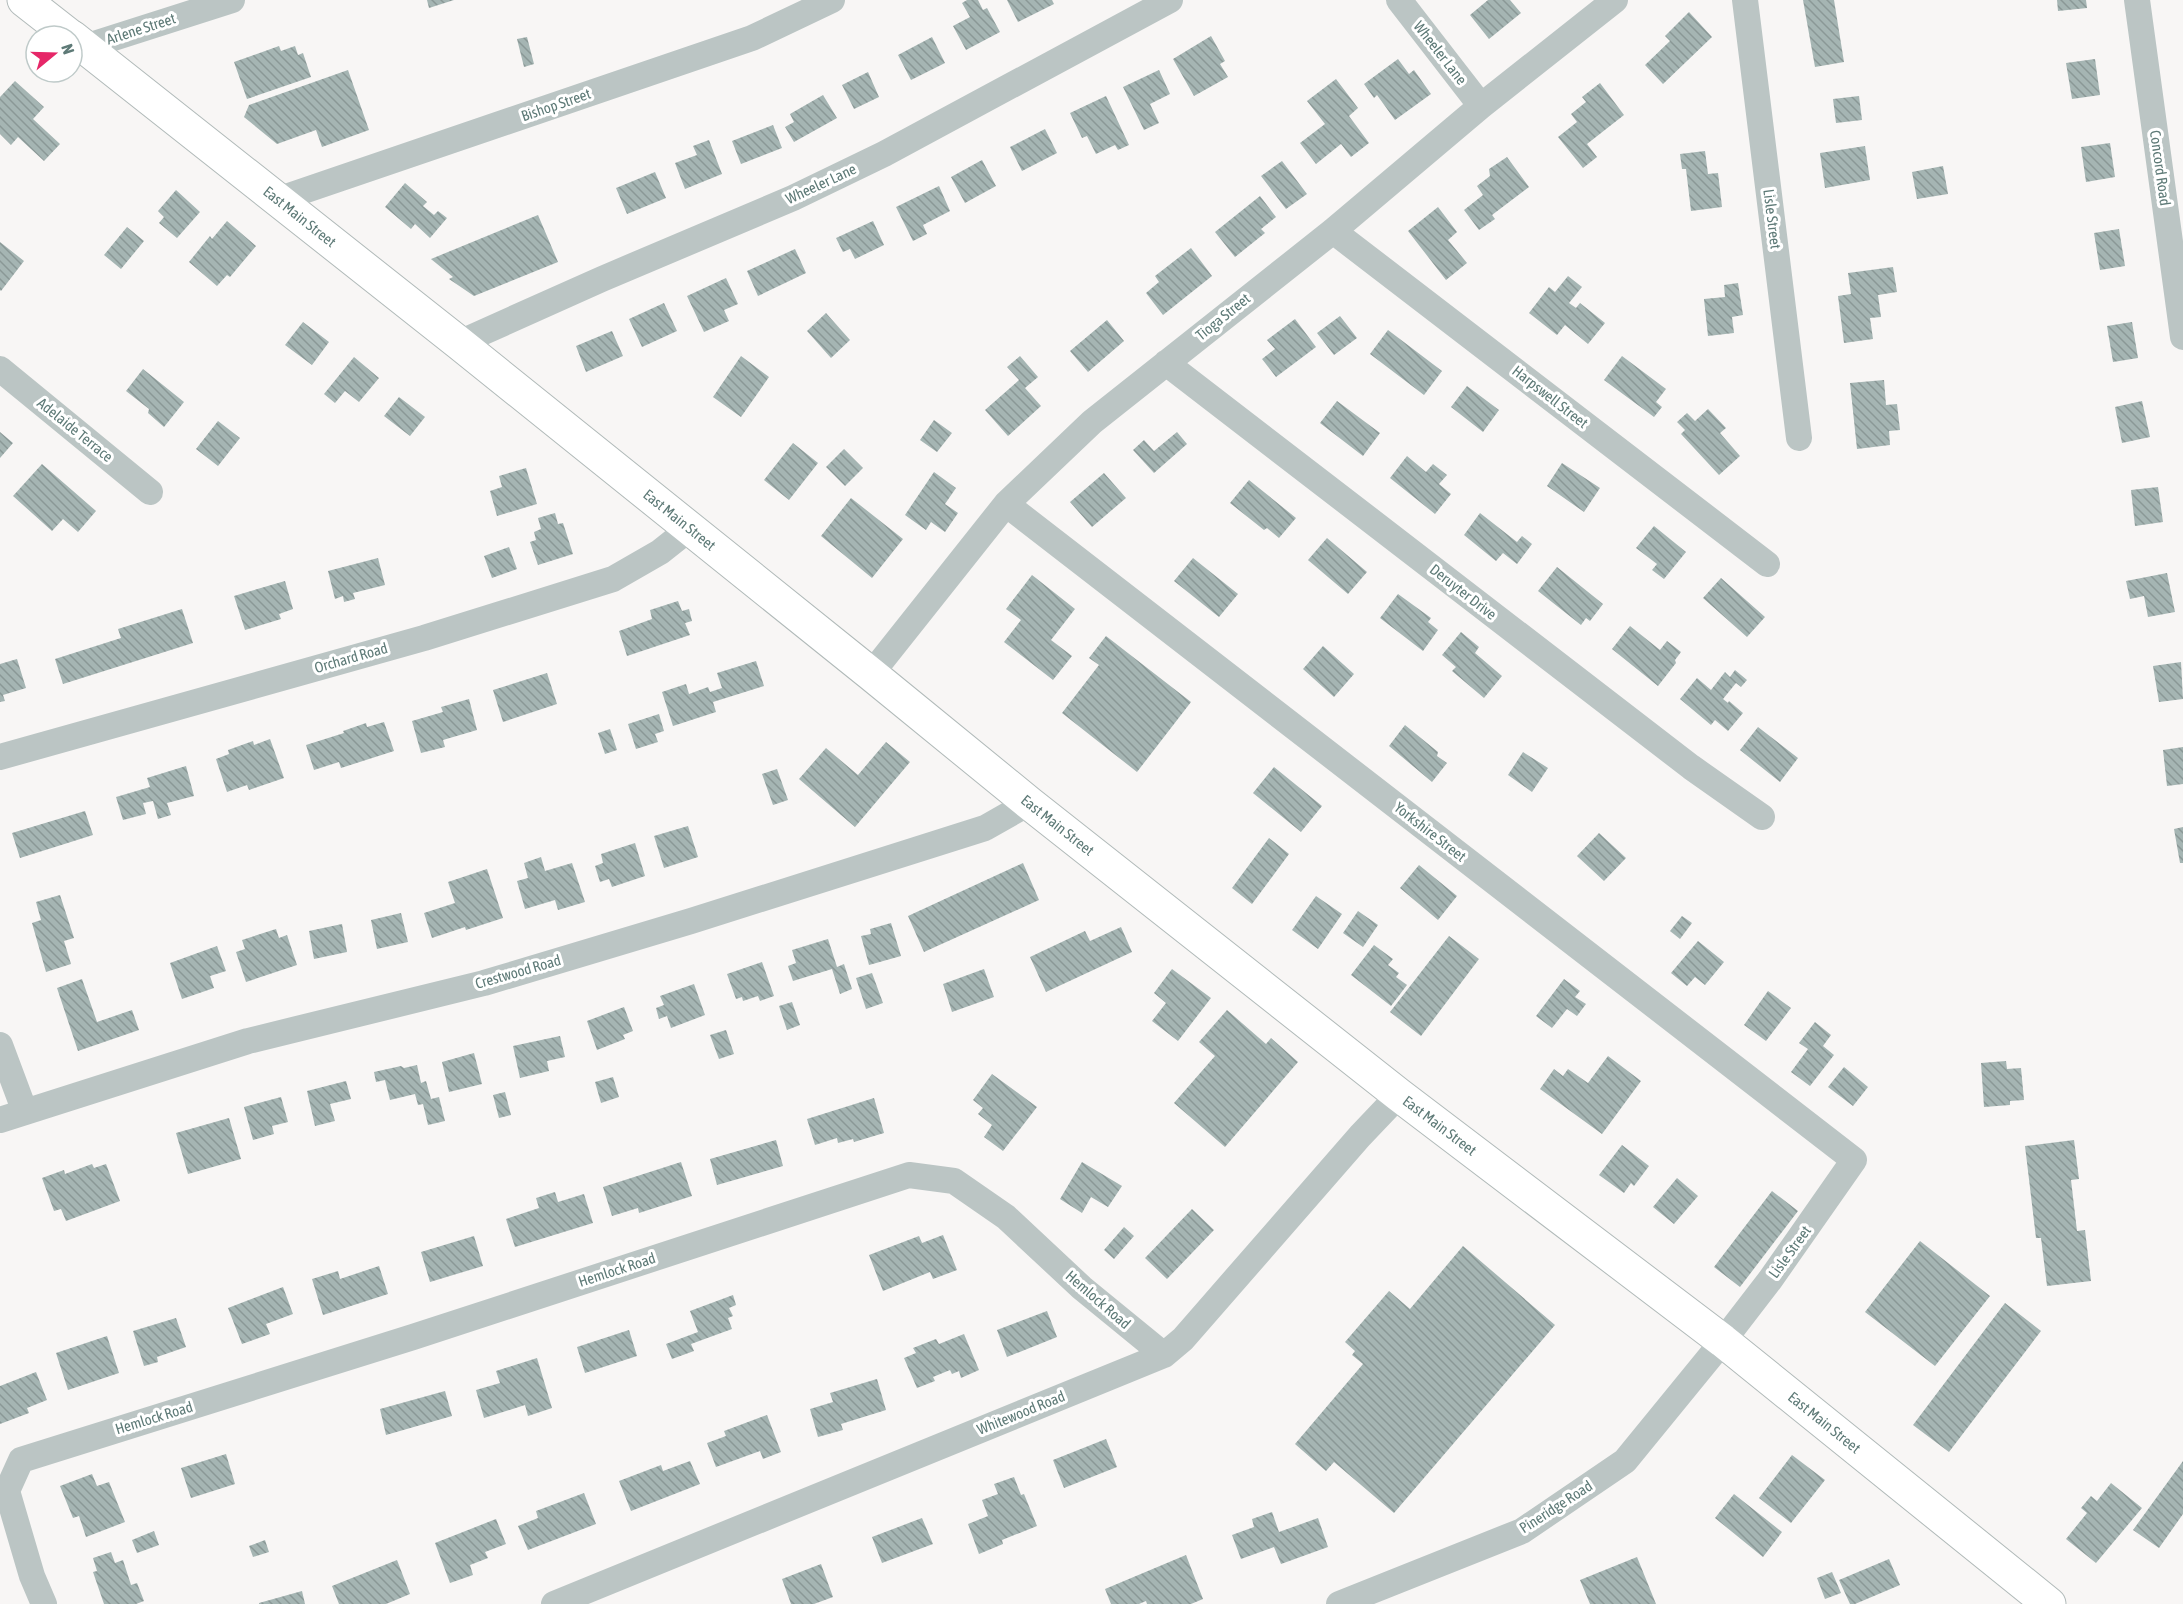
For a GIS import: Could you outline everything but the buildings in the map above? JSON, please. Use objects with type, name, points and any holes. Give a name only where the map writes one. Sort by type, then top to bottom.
[{"type":"highway","name":"East Main Street","points":[[24,0],[55,24]]},
{"type":"highway","name":"East Main Street","points":[[84,46],[459,343],[1029,803],[1399,1095],[1723,1341],[2047,1604]]},
{"type":"street","name":"Arlene Street","points":[[84,38],[232,0]]},
{"type":"street","name":"Bishop Street","points":[[277,200],[752,38],[832,0]]},
{"type":"street","name":"Wheeler Lane","points":[[459,343],[793,198],[885,154],[1170,0]]},
{"type":"street","name":"Wheeler Lane","points":[[1399,0],[1481,106]]},
{"type":"street","name":"Tioga Street","points":[[872,674],[1006,504],[1092,422],[1333,231],[1481,106],[1615,0]]},
{"type":"street","name":"Lisle Street","points":[[1745,0],[1799,438]]},
{"type":"street","name":"Concord Road","points":[[2137,0],[2183,337]]},
{"type":"street","name":"Harpswell Street","points":[[1333,231],[1767,564]]},
{"type":"street","name":"Deruyter Drive","points":[[1166,363],[1691,767],[1762,817]]},
{"type":"street","name":"Adelaide Terrace","points":[[0,369],[150,492]]},
{"type":"street","name":"Yorkshire Street","points":[[1006,504],[1854,1160]]},
{"type":"street","name":"Orchard Road","points":[[0,757],[424,638],[613,579],[660,552],[689,529]]},
{"type":"street","name":"Crestwood Road","points":[[0,1120],[248,1041],[484,983],[692,921],[984,828],[1029,803]]},
{"type":"street","points":[[0,1045],[25,1112]]},
{"type":"street","name":"Whitewood Road","points":[[554,1604],[1164,1355],[1183,1339],[1352,1144],[1399,1095]]},
{"type":"street","name":"Lisle Street","points":[[1723,1341],[1776,1271],[1854,1160]]},
{"type":"street","name":"Hemlock Road","points":[[44,1604],[32,1576],[7,1491],[21,1460],[413,1337],[909,1175],[954,1181],[997,1211],[1082,1288],[1164,1355]]},
{"type":"street","name":"Pineridge Road","points":[[1339,1604],[1522,1531],[1625,1461],[1723,1341]]}]
